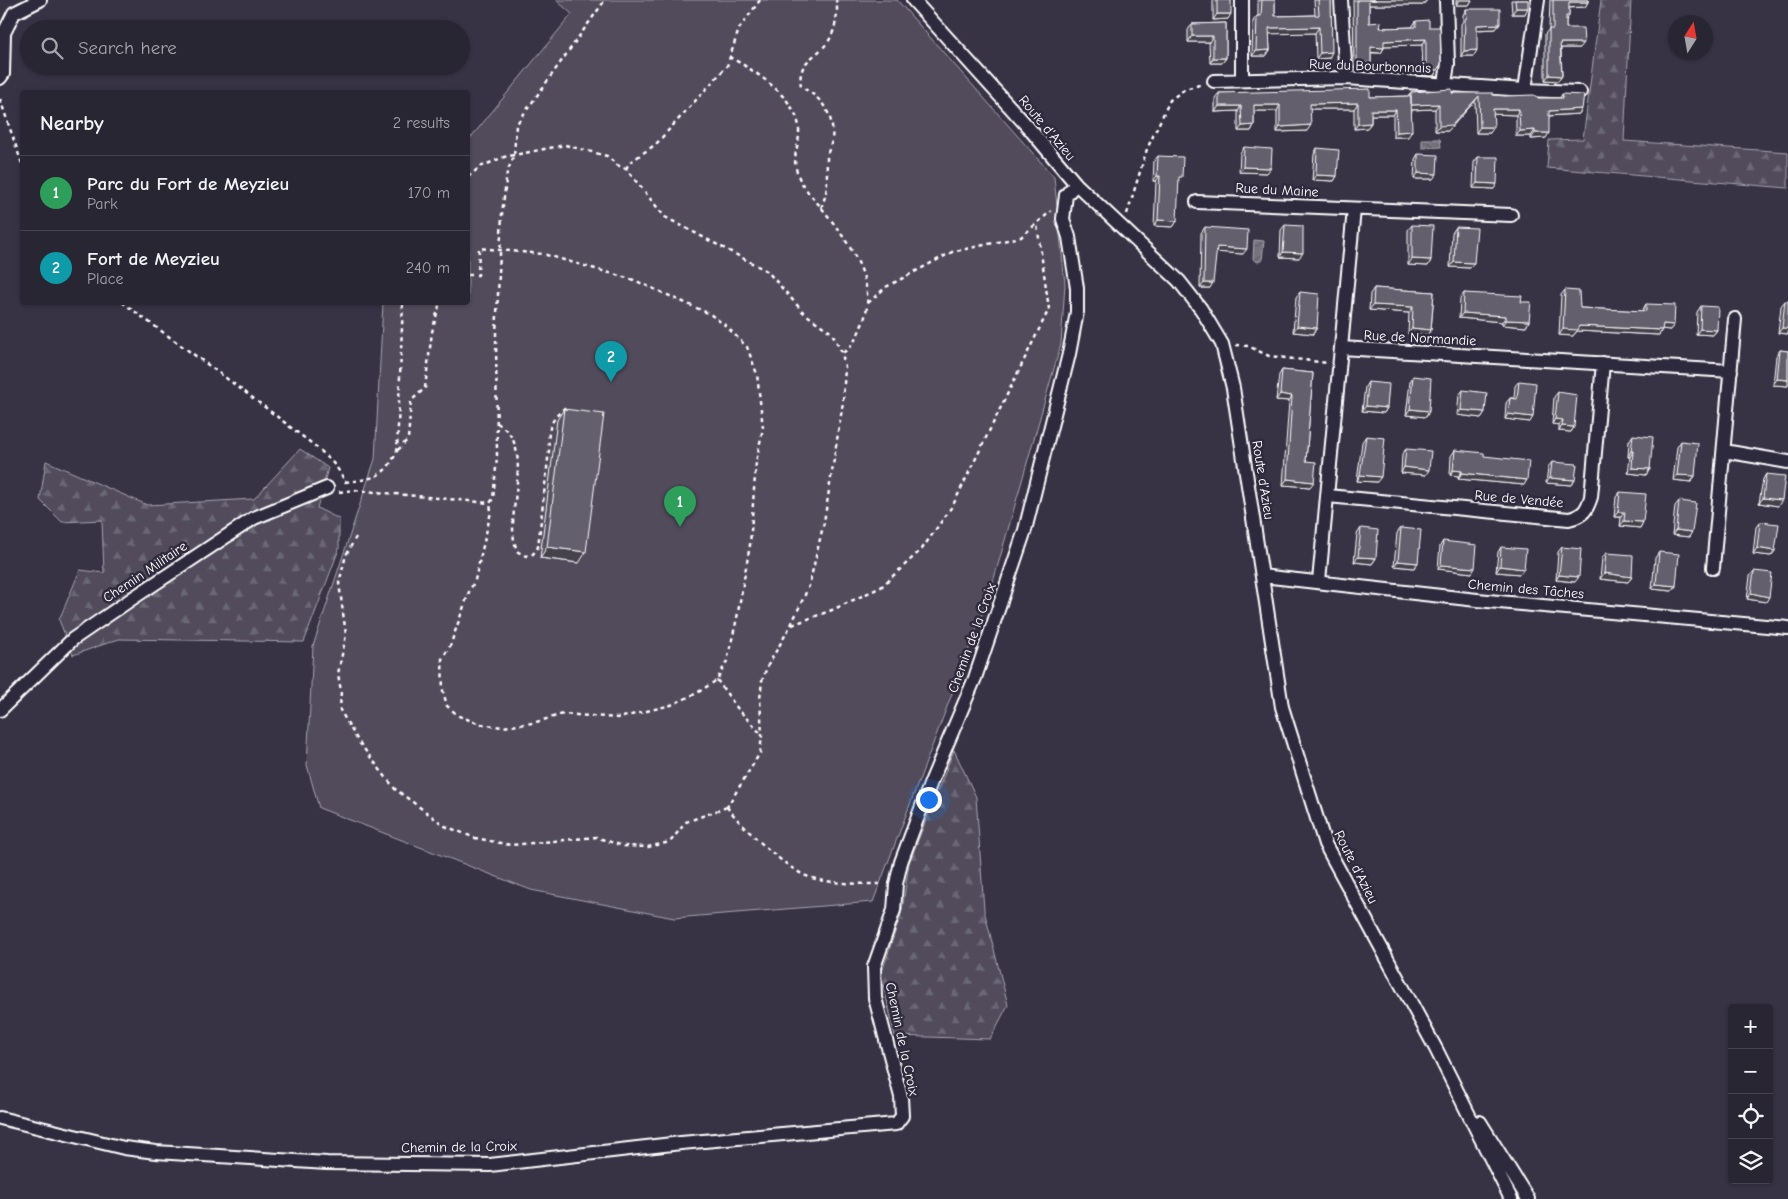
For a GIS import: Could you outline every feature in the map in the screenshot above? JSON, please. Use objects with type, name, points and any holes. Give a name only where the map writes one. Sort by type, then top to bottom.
[{"type":"street","points":[[0,78],[3,74],[4,34],[14,13],[40,0]]},
{"type":"street","name":"Route d'Azieu","points":[[913,0],[1028,127],[1076,184],[1179,281],[1202,309],[1222,344],[1233,388],[1282,707],[1325,844],[1436,1049],[1511,1199]]},
{"type":"street","points":[[1242,0],[1242,80]]},
{"type":"street","points":[[1341,0],[1346,78]]},
{"type":"street","points":[[1445,83],[1448,64],[1446,0]]},
{"type":"street","points":[[1525,90],[1538,0]]},
{"type":"street","name":"Rue du Bourbonnais","points":[[1214,80],[1346,78],[1580,92]]},
{"type":"street","name":"Chemin de la Croix","points":[[0,1118],[124,1148],[156,1152],[327,1163],[490,1165],[681,1143],[896,1124],[902,1116],[901,1097],[875,998],[874,967],[894,910],[896,884],[901,862],[931,782],[975,678],[1025,530],[1069,354],[1077,312],[1077,288],[1069,237],[1063,219],[1066,195],[1076,184]]},
{"type":"street","name":"Rue du Maine","points":[[1197,202],[1511,215]]},
{"type":"street","points":[[1320,581],[1354,209]]},
{"type":"street","points":[[1713,568],[1735,319]]},
{"type":"street","name":"Rue de Normandie","points":[[1341,348],[1730,371]]},
{"type":"street","name":"Rue de Vendée","points":[[1328,496],[1569,519],[1580,517],[1587,509],[1591,497],[1603,363]]},
{"type":"street","points":[[1724,451],[1788,462]]},
{"type":"street","name":"Chemin Militaire","points":[[0,710],[73,639],[254,518],[333,490]]},
{"type":"street","name":"Chemin des Tâches","points":[[1262,576],[1320,581],[1345,587],[1788,628]]},
{"type":"street","name":"Route d'Azieu","points":[[1436,1049],[1528,1199]]},
{"type":"path","points":[[470,275],[478,275],[479,248],[501,250],[543,254],[634,280],[710,314],[726,326],[747,347],[757,374],[763,428],[756,462],[750,545],[727,661],[717,680],[697,693],[670,705],[619,718],[563,714],[533,723],[503,727],[480,724],[459,716],[447,706],[443,691],[442,659],[450,646],[468,592],[476,580],[490,512],[490,503],[493,499],[497,457],[496,334],[501,250],[502,214],[507,172],[514,156],[516,125],[605,0]]},
{"type":"path","points":[[626,169],[629,163],[656,144],[727,66],[738,28],[760,0]]},
{"type":"path","points":[[821,208],[828,189],[827,157],[832,140],[830,119],[821,99],[802,87],[800,77],[806,61],[828,42],[834,28],[836,0]]},
{"type":"path","points":[[729,57],[757,73],[782,96],[792,110],[799,128],[793,156],[795,167],[801,181],[852,251],[866,284],[868,303],[859,332],[848,350],[842,354]]},
{"type":"path","points":[[1122,228],[1147,149],[1170,100],[1185,89],[1214,80]]},
{"type":"path","points":[[0,99],[20,158]]},
{"type":"path","points":[[356,537],[346,555],[340,583],[346,634],[338,674],[341,691],[340,710],[358,741],[395,790],[445,826],[475,838],[511,845],[596,837],[623,846],[648,847],[670,842],[686,822],[727,807],[760,753],[762,681],[776,649],[791,625],[809,586],[824,522],[843,402],[845,367],[842,354],[832,333],[804,313],[767,271],[665,217],[626,169],[617,165],[606,156],[565,145],[496,160],[480,167],[470,175]]},
{"type":"path","points":[[868,303],[886,287],[952,252],[1021,238],[1045,216]]},
{"type":"path","points":[[791,625],[832,610],[881,587],[922,549],[953,505],[1049,309],[1037,224]]},
{"type":"path","points":[[126,305],[265,407],[324,454],[341,472],[345,482],[373,478],[382,474],[390,467],[397,451],[408,439],[412,401],[425,388],[432,332],[439,305]]},
{"type":"path","points":[[397,451],[403,305]]},
{"type":"path","points":[[1222,344],[1248,346],[1269,356],[1340,364]]},
{"type":"path","points":[[497,423],[506,428],[514,446],[518,472],[513,540],[518,552],[526,556],[533,554],[538,547],[549,450],[548,437],[553,417],[568,405]]},
{"type":"path","points":[[333,490],[354,490],[490,503]]},
{"type":"path","points":[[717,680],[738,709],[762,735]]},
{"type":"path","points":[[727,807],[737,820],[773,853],[808,877],[896,884]]},
{"type":"green space","points":[[556,0],[897,0],[1054,177],[1065,284],[1061,344],[989,596],[873,902],[674,918],[531,890],[319,808],[307,765],[313,646],[375,459],[383,305],[470,305],[470,139],[572,14]]},
{"type":"green space","points":[[1601,0],[1631,0],[1624,141],[1788,152],[1788,188],[1547,168],[1549,140],[1583,139]]},
{"type":"green space","points":[[300,449],[328,468],[317,508],[339,519],[339,549],[304,642],[119,639],[73,655],[59,620],[80,570],[104,573],[102,520],[62,522],[40,500],[46,461],[147,505],[254,499]]},
{"type":"green space","points":[[954,750],[976,797],[984,910],[1008,1005],[990,1039],[895,1036],[881,975],[902,911],[909,863]]},
{"type":"water","points":[[1422,139],[1440,139],[1441,147],[1422,148]]},
{"type":"water","points":[[1254,240],[1264,241],[1262,260],[1258,262],[1253,259]]},
{"type":"building","points":[[1217,0],[1231,0],[1231,14],[1217,14]]},
{"type":"building","points":[[1262,0],[1275,0],[1275,16],[1319,15],[1318,0],[1331,0],[1332,52],[1320,53],[1319,27],[1269,28],[1270,50],[1256,51],[1257,16],[1261,16]]},
{"type":"building","points":[[1357,0],[1369,0],[1369,23],[1381,22],[1380,28],[1416,27],[1416,21],[1429,20],[1429,27],[1440,27],[1441,64],[1437,70],[1426,70],[1426,39],[1384,41],[1384,48],[1371,47],[1371,63],[1357,64]]},
{"type":"building","points":[[1515,0],[1528,0],[1528,8],[1516,8]]},
{"type":"building","points":[[1553,0],[1588,0],[1588,2],[1569,2],[1569,16],[1566,16],[1566,28],[1583,28],[1584,43],[1560,43],[1562,76],[1549,75],[1549,29],[1553,29]]},
{"type":"building","points":[[1466,9],[1500,9],[1500,24],[1477,25],[1477,50],[1464,51]]},
{"type":"building","points":[[1226,23],[1226,58],[1213,58],[1213,36],[1192,36],[1192,24]]},
{"type":"building","points":[[1370,89],[1370,97],[1411,96],[1412,131],[1397,132],[1396,110],[1371,110],[1371,123],[1358,124],[1358,103],[1310,104],[1311,125],[1280,127],[1280,105],[1254,105],[1254,125],[1242,126],[1241,106],[1219,106],[1219,93]]},
{"type":"building","points":[[1452,89],[1452,93],[1493,93],[1493,95],[1505,96],[1534,95],[1538,98],[1563,98],[1562,94],[1584,95],[1582,109],[1549,111],[1549,133],[1535,133],[1535,130],[1520,131],[1519,109],[1493,109],[1494,127],[1480,127],[1479,96],[1452,125],[1439,126],[1439,104],[1411,105],[1411,92]]},
{"type":"building","points":[[1244,147],[1272,149],[1271,168],[1243,167]]},
{"type":"building","points":[[1317,148],[1339,150],[1337,176],[1316,175]]},
{"type":"building","points":[[1418,154],[1438,155],[1437,174],[1418,173]]},
{"type":"building","points":[[1158,156],[1183,157],[1182,177],[1179,177],[1177,221],[1158,220],[1160,176],[1157,176]]},
{"type":"building","points":[[1478,157],[1498,157],[1497,184],[1477,183]]},
{"type":"building","points":[[1285,225],[1303,226],[1303,253],[1283,252]]},
{"type":"building","points":[[1412,225],[1433,226],[1431,260],[1412,259]]},
{"type":"building","points":[[1205,227],[1248,230],[1247,249],[1217,247],[1213,283],[1204,283]]},
{"type":"building","points":[[1456,227],[1477,228],[1474,263],[1454,262]]},
{"type":"building","points":[[1374,288],[1434,292],[1431,330],[1412,328],[1413,307],[1373,305]]},
{"type":"building","points":[[1565,290],[1579,291],[1580,308],[1646,311],[1646,304],[1675,305],[1674,325],[1663,324],[1662,330],[1579,326],[1577,330],[1563,329]]},
{"type":"building","points":[[1300,292],[1319,294],[1317,328],[1297,326]]},
{"type":"building","points":[[1464,293],[1522,296],[1521,302],[1531,302],[1529,321],[1506,320],[1506,316],[1463,313]]},
{"type":"building","points":[[1785,301],[1788,301],[1788,328],[1782,328]]},
{"type":"building","points":[[1701,306],[1718,307],[1717,330],[1700,329]]},
{"type":"building","points":[[1780,350],[1788,351],[1788,380],[1777,379]]},
{"type":"building","points":[[1282,370],[1313,373],[1306,461],[1316,462],[1314,482],[1287,479],[1292,396],[1280,394]]},
{"type":"building","points":[[1413,376],[1431,378],[1429,411],[1410,409]]},
{"type":"building","points":[[1519,381],[1536,383],[1533,417],[1508,414],[1510,398],[1517,399]]},
{"type":"building","points":[[1368,382],[1389,384],[1387,408],[1366,406]]},
{"type":"building","points":[[1463,390],[1487,393],[1485,412],[1461,410]]},
{"type":"building","points":[[1558,392],[1577,395],[1574,427],[1562,426],[1563,420],[1555,419]]},
{"type":"building","points":[[564,409],[604,414],[586,552],[547,547]]},
{"type":"building","points":[[1633,435],[1653,437],[1650,469],[1632,468],[1633,451],[1631,451]]},
{"type":"building","points":[[1366,436],[1385,438],[1381,477],[1360,475]]},
{"type":"building","points":[[1681,441],[1698,443],[1695,476],[1677,475]]},
{"type":"building","points":[[1406,449],[1431,451],[1429,470],[1404,467]]},
{"type":"building","points":[[1455,450],[1484,453],[1484,456],[1529,461],[1527,480],[1462,473],[1462,471],[1453,470]]},
{"type":"building","points":[[1552,462],[1577,464],[1575,480],[1550,478]]},
{"type":"building","points":[[1766,474],[1785,476],[1782,500],[1763,498]]},
{"type":"building","points":[[1620,492],[1646,494],[1643,522],[1624,521],[1625,512],[1618,512]]},
{"type":"building","points":[[1679,501],[1696,503],[1692,532],[1676,530]]},
{"type":"building","points":[[1760,522],[1779,524],[1775,551],[1757,548]]},
{"type":"building","points":[[1361,528],[1378,530],[1376,558],[1358,557]]},
{"type":"building","points":[[1401,528],[1421,530],[1418,563],[1398,561]]},
{"type":"building","points":[[1443,541],[1477,545],[1475,568],[1441,565]]},
{"type":"building","points":[[1501,547],[1526,549],[1524,569],[1500,566]]},
{"type":"building","points":[[1562,547],[1581,549],[1579,577],[1559,575]]},
{"type":"building","points":[[1659,552],[1679,554],[1676,586],[1656,584]]},
{"type":"building","points":[[1606,553],[1633,555],[1632,577],[1604,573]]},
{"type":"building","points":[[1754,571],[1772,573],[1769,597],[1751,593]]},
{"type":"place","name":"Fort de Meyzieu","points":[[611,382]]},
{"type":"place","name":"Parc du Fort de Meyzieu","points":[[680,527]]}]
